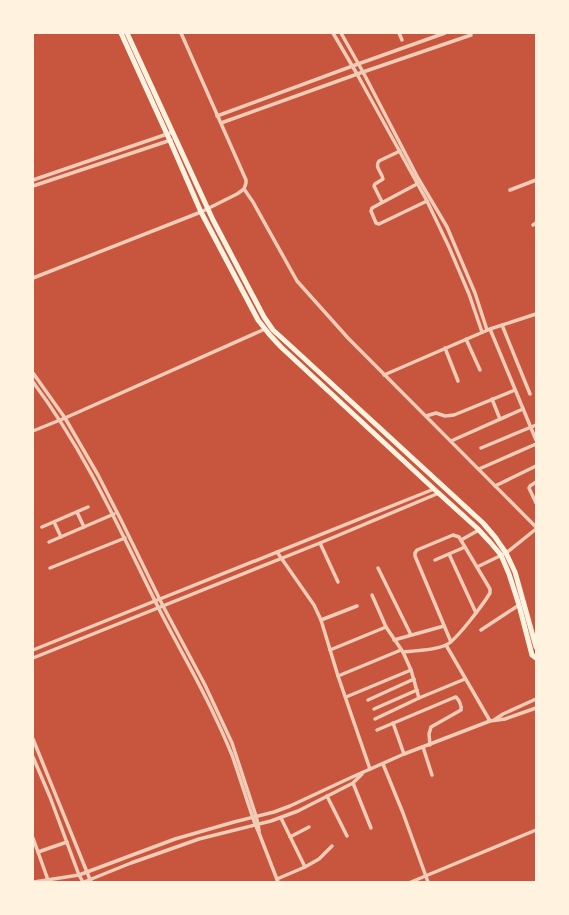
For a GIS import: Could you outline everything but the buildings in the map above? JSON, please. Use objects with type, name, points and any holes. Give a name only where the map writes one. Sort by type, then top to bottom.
[{"type":"main road","points":[[121,33],[201,212],[258,320],[281,347],[503,554],[519,604],[532,655],[536,658]]},
{"type":"main road","points":[[127,33],[213,220],[264,317],[273,330],[483,523],[495,537],[503,554],[515,572],[536,647]]},
{"type":"street","points":[[33,278],[201,212],[244,189],[246,180],[181,33]]},
{"type":"street","points":[[333,33],[427,201],[449,247],[482,332]]},
{"type":"street","points":[[341,33],[418,178],[447,227],[536,440]]},
{"type":"street","points":[[399,33],[402,40]]},
{"type":"street","points":[[217,116],[445,33]]},
{"type":"street","points":[[221,123],[357,74],[472,35]]},
{"type":"street","points":[[33,180],[173,132]]},
{"type":"street","points":[[33,186],[176,138]]},
{"type":"street","points":[[382,202],[374,186],[383,179],[377,164],[379,161],[400,151]]},
{"type":"street","points":[[510,190],[536,180]]},
{"type":"street","points":[[417,184],[372,208],[370,211],[376,223],[379,224],[427,201]]},
{"type":"street","points":[[244,189],[253,202],[297,281],[348,338],[536,529],[503,554],[477,567]]},
{"type":"street","points":[[384,375],[489,329],[536,314]]},
{"type":"street","points":[[502,325],[530,394]]},
{"type":"street","points":[[33,431],[265,329]]},
{"type":"street","points":[[466,339],[480,370]]},
{"type":"street","points":[[445,348],[458,381]]},
{"type":"street","points":[[33,373],[65,418],[98,475],[163,606],[205,685],[232,743],[245,781],[256,824],[277,881],[319,859],[332,846]]},
{"type":"street","points":[[33,382],[60,420],[94,478],[158,608],[216,718],[232,755],[254,816]]},
{"type":"street","points":[[426,416],[436,413],[449,416],[515,390]]},
{"type":"street","points":[[492,399],[500,419]]},
{"type":"street","points":[[451,441],[523,409]]},
{"type":"street","points":[[481,448],[530,426],[536,425]]},
{"type":"street","points":[[479,470],[536,444]]},
{"type":"street","points":[[495,486],[536,466]]},
{"type":"street","points":[[536,482],[529,488],[536,503]]},
{"type":"street","points":[[33,650],[434,489]]},
{"type":"street","points":[[33,658],[439,493]]},
{"type":"street","points":[[42,527],[88,507]]},
{"type":"street","points":[[77,512],[84,527]]},
{"type":"street","points":[[49,542],[117,512]]},
{"type":"street","points":[[54,522],[61,537]]},
{"type":"street","points":[[461,540],[479,530]]},
{"type":"street","points":[[338,676],[402,651],[441,647],[446,645],[451,642],[476,613],[490,593],[490,589],[459,537],[453,536],[417,550],[415,553],[451,642]]},
{"type":"street","points":[[50,568],[124,538]]},
{"type":"street","points":[[320,542],[338,582]]},
{"type":"street","points":[[435,560],[465,547]]},
{"type":"street","points":[[277,552],[314,605],[321,620],[338,676],[370,769]]},
{"type":"street","points":[[449,554],[476,613]]},
{"type":"street","points":[[378,568],[412,635]]},
{"type":"street","points":[[372,595],[386,627],[402,651],[411,670],[419,698]]},
{"type":"street","points":[[481,630],[519,604]]},
{"type":"street","points":[[321,620],[357,606]]},
{"type":"street","points":[[394,640],[444,626]]},
{"type":"street","points":[[330,650],[386,627]]},
{"type":"street","points":[[446,645],[465,679],[492,721]]},
{"type":"street","points":[[346,697],[411,670]]},
{"type":"street","points":[[368,700],[414,679]]},
{"type":"street","points":[[375,719],[419,698],[465,679]]},
{"type":"street","points":[[374,709],[417,690]]},
{"type":"street","points":[[377,730],[456,697],[462,707],[462,710],[431,726],[429,734],[430,745]]},
{"type":"street","points":[[34,882],[79,875],[176,839],[254,816],[274,812],[404,754],[492,721],[503,714],[536,699]]},
{"type":"street","points":[[492,721],[505,719],[536,708]]},
{"type":"street","points":[[393,723],[404,754]]},
{"type":"street","points":[[33,739],[91,881]]},
{"type":"street","points":[[423,747],[432,775]]},
{"type":"street","points":[[33,757],[83,882],[91,881],[131,863],[199,839],[281,818],[353,783],[364,772]]},
{"type":"street","points":[[383,764],[403,813],[428,882]]},
{"type":"street","points":[[353,783],[371,828]]},
{"type":"street","points":[[327,796],[347,836]]},
{"type":"street","points":[[281,818],[305,867]]},
{"type":"street","points":[[290,837],[309,827]]},
{"type":"street","points":[[411,882],[536,830]]},
{"type":"street","points":[[33,838],[48,880]]},
{"type":"street","points":[[38,852],[67,842]]}]
